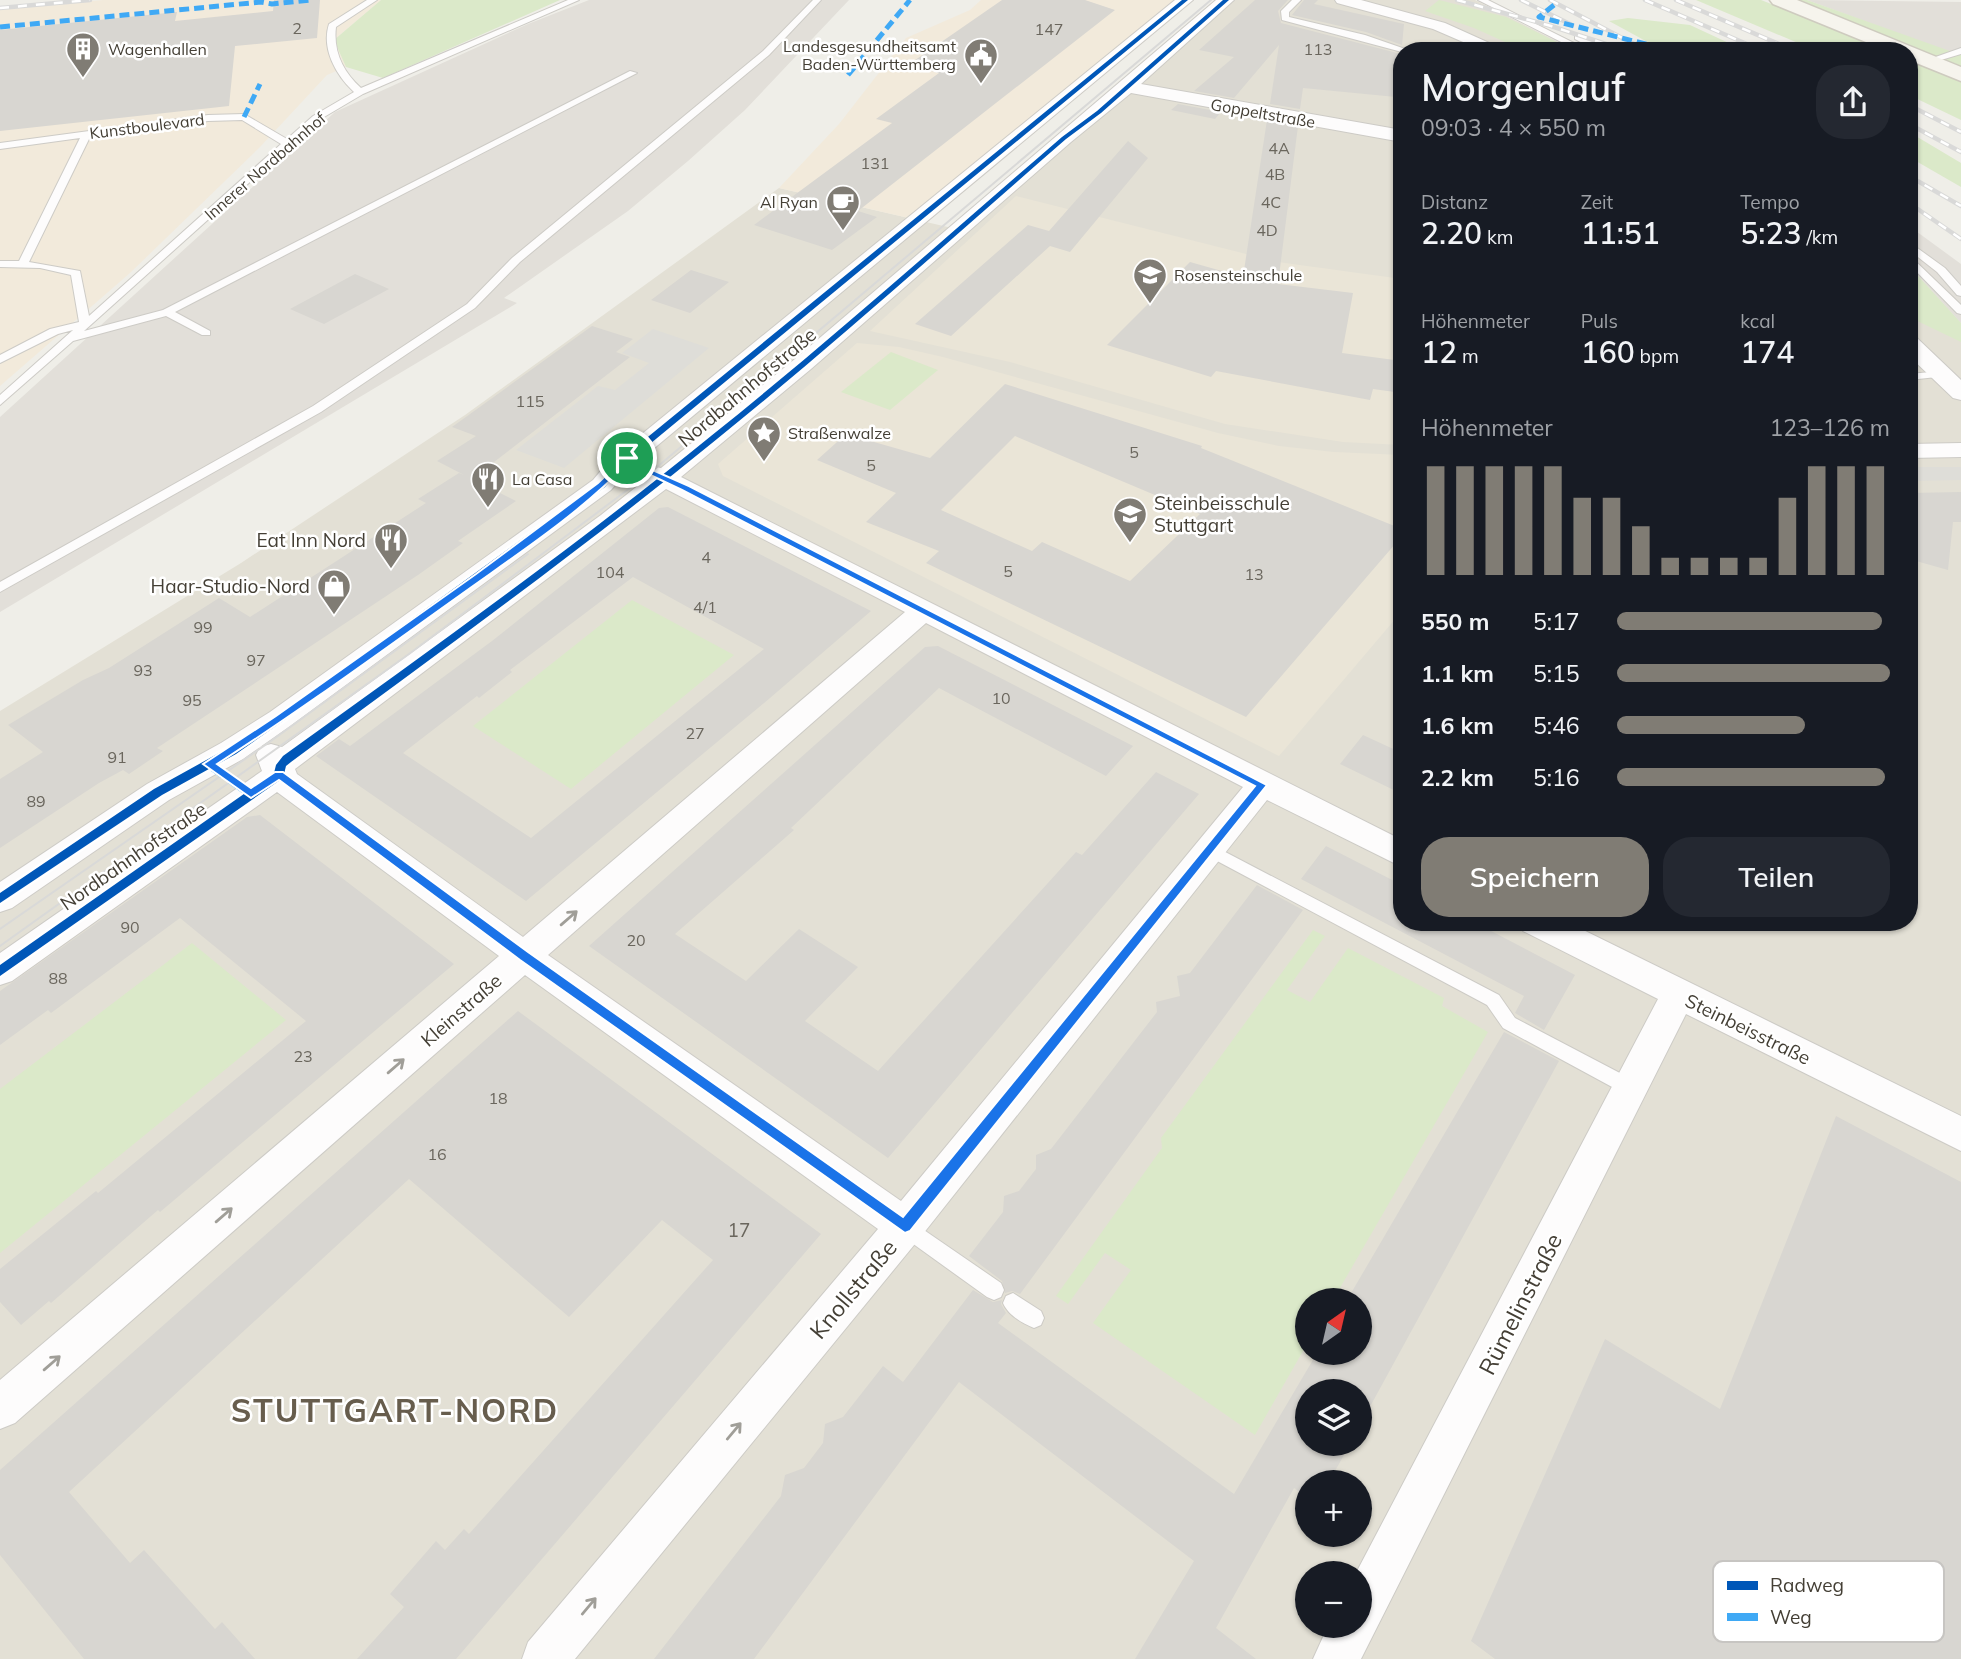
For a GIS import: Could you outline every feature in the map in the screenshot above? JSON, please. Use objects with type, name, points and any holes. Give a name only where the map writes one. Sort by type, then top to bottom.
[{"type":"street","name":"Nordbahnhofstraße","points":[[0,899],[158,792],[209,764],[280,719],[561,516],[601,485],[627,458],[1185,0]]},
{"type":"street","name":"Nordbahnhofstraße","points":[[0,971],[279,775],[281,765],[287,759],[504,601],[664,478],[841,331],[1065,138],[1091,119],[1226,0]]},
{"type":"street","points":[[1343,0],[1439,26],[1477,42]]},
{"type":"street","points":[[1780,0],[1885,42]]},
{"type":"street","points":[[1918,55],[1961,75]]},
{"type":"street","name":"Goppeltstraße","points":[[1125,87],[1393,134]]},
{"type":"street","points":[[1918,351],[1961,393]]},
{"type":"street","points":[[1918,451],[1961,450]]},
{"type":"street","points":[[627,458],[631,464],[664,478],[1393,850]]},
{"type":"street","name":"Kleinstraße","points":[[0,1408],[922,612]]},
{"type":"street","points":[[280,719],[271,741],[273,763],[279,775],[524,956],[905,1226]]},
{"type":"street","points":[[209,764],[251,794]]},
{"type":"street","name":"Knollstraße","points":[[545,1659],[905,1226],[1262,785]]},
{"type":"street","name":"Steinbeisstraße","points":[[1553,931],[1961,1134]]},
{"type":"street","name":"Rümelinstraße","points":[[1372,1590],[1678,994]]},
{"type":"street","points":[[1336,1659],[1347,1638]]},
{"type":"lane","points":[[360,92],[345,80],[328,41],[332,26],[373,0]]},
{"type":"lane","name":"Innerer Nordbahnhof","points":[[0,401],[316,118],[360,92],[575,0]]},
{"type":"lane","points":[[0,588],[317,409],[471,306],[516,260],[766,53],[817,0]]},
{"type":"lane","points":[[1297,0],[1285,11],[1285,18],[1393,47]]},
{"type":"lane","points":[[1482,0],[1578,42]]},
{"type":"lane","points":[[1502,0],[1580,42]]},
{"type":"lane","points":[[1931,61],[1961,51]]},
{"type":"lane","points":[[68,340],[167,312],[632,73]]},
{"type":"lane","name":"Kunstboulevard","points":[[0,146],[208,118],[244,117],[288,144]]},
{"type":"lane","points":[[22,265],[87,134]]},
{"type":"lane","points":[[1918,252],[1941,270],[1961,293]]},
{"type":"lane","points":[[0,264],[40,265],[76,274],[85,324],[54,331],[0,360]]},
{"type":"lane","points":[[1918,267],[1961,311]]},
{"type":"lane","points":[[167,312],[206,333]]},
{"type":"lane","points":[[1918,376],[1942,374]]},
{"type":"lane","points":[[1210,850],[1493,1000],[1509,1023],[1631,1088]]},
{"type":"lane","points":[[905,1226],[994,1290]]},
{"type":"lane","points":[[1013,1303],[1034,1318]]},
{"type":"shaded area","points":[[104,0],[381,0],[334,40],[346,67],[327,75],[260,147],[130,273],[0,386],[0,9]]},
{"type":"shaded area","points":[[589,0],[849,0],[745,110],[688,161],[628,211],[504,298],[517,303],[0,612],[0,417],[335,112],[528,24]]},
{"type":"shaded area","points":[[981,0],[1179,0],[913,219],[779,188],[839,124],[906,38],[970,10]]},
{"type":"shaded area","points":[[1235,0],[1475,0],[1558,42],[1393,42],[1393,931],[1918,931],[1918,276],[1961,323],[1961,1659],[0,1659],[0,711],[241,563],[465,415],[779,188],[965,231]]},
{"type":"shaded area","points":[[1807,0],[1961,2],[1961,55],[1946,51]]},
{"type":"shaded area","name":"Rosensteinschule","points":[[1016,196],[1278,262],[1393,278],[1393,445],[1343,442],[1225,424],[1010,362],[870,331]]},
{"type":"shaded area","points":[[1918,233],[1961,264],[1961,323],[1918,276]]},
{"type":"shaded area","points":[[653,329],[709,348],[564,468],[516,450],[598,386],[615,390],[649,363],[622,353]]},
{"type":"shaded area","name":"Steinbeisschule Stuttgart","points":[[857,343],[899,347],[943,357],[1218,433],[1279,446],[1393,455],[1393,622],[1279,756],[723,476],[718,464]]},
{"type":"shaded area","points":[[1918,467],[1961,467],[1961,480],[1918,481]]},
{"type":"green space","points":[[381,0],[560,0],[383,78],[346,67],[334,40]]},
{"type":"green space","points":[[1439,0],[1506,17],[1557,42],[1505,42],[1425,11]]},
{"type":"green space","points":[[1696,0],[1761,0],[1869,42],[1796,42]]},
{"type":"green space","points":[[1780,0],[1807,0],[1961,55],[1961,75],[1918,55],[1918,42],[1886,42]]},
{"type":"green space","points":[[1628,18],[1690,25],[1727,42],[1648,42],[1609,21]]},
{"type":"green space","points":[[1918,63],[1961,82],[1961,120],[1918,99]]},
{"type":"green space","points":[[1918,137],[1961,163],[1961,187],[1918,162]]},
{"type":"green space","points":[[1918,276],[1961,323],[1961,342],[1918,321]]},
{"type":"green space","points":[[891,352],[938,370],[890,410],[841,392]]},
{"type":"green space","points":[[632,600],[734,655],[571,789],[473,726]]},
{"type":"green space","points":[[1313,930],[1325,936],[1287,990],[1310,1002],[1348,948],[1444,998],[1442,1006],[1488,1032],[1340,1288],[1295,1288],[1295,1365],[1255,1435],[1093,1323],[1131,1270],[1105,1253],[1068,1304],[1056,1296],[1162,1148],[1161,1138]]},
{"type":"green space","points":[[192,943],[286,1020],[0,1253],[0,1089]]},
{"type":"building","name":"Wagenhallen","points":[[274,0],[320,0],[317,38],[235,46],[229,106],[0,131],[0,30],[177,12],[175,21],[273,11]]},
{"type":"building","points":[[1002,0],[1085,0],[1115,10],[858,211],[877,217],[832,250],[754,225],[892,123],[876,119],[939,73],[908,65]]},
{"type":"building","points":[[1255,0],[1288,0],[1278,11],[1281,23],[1393,52],[1393,97],[1303,88],[1300,109],[1270,104],[1279,45],[1234,98],[1194,91],[1234,57],[1199,50]]},
{"type":"building","points":[[1304,0],[1318,0],[1314,4],[1404,24],[1402,42],[1394,42],[1366,32],[1292,15]]},
{"type":"building","points":[[1178,104],[1221,112],[1215,119],[1171,110]]},
{"type":"building","points":[[1267,120],[1298,126],[1278,284],[1353,293],[1342,353],[1393,360],[1393,392],[1373,389],[1370,400],[1216,371],[1211,377],[1107,345],[1190,262],[1243,277]]},
{"type":"building","points":[[1128,141],[1148,158],[1070,252],[1050,246],[951,336],[915,324],[1028,225],[1049,231]]},
{"type":"building","points":[[691,270],[729,282],[690,313],[651,300]]},
{"type":"building","points":[[355,274],[389,289],[324,324],[290,309]]},
{"type":"building","points":[[592,326],[633,339],[616,352],[630,357],[472,479],[516,501],[458,541],[463,543],[418,575],[157,748],[163,751],[129,774],[123,770],[99,783],[0,848],[0,779],[43,752],[8,725],[83,680],[109,668],[219,598],[250,617],[426,503],[418,499],[459,473],[464,475],[437,461],[476,436],[452,427]]},
{"type":"building","points":[[1005,384],[1202,446],[1201,448],[1393,525],[1393,546],[1246,717],[926,563],[939,551],[866,522],[896,493],[817,460],[846,434],[930,458]],"holes":[[[1015,436],[1200,514],[1130,581],[1042,542],[1032,551],[941,510]]]},
{"type":"building","points":[[1961,492],[1961,522],[1953,522],[1948,570],[1918,562],[1918,493]]},
{"type":"building","points":[[668,507],[871,611],[526,901],[316,756],[339,739],[350,746],[492,641],[659,508]],"holes":[[[633,577],[764,649],[531,838],[403,753],[477,696],[479,698],[512,672],[510,670]]]},
{"type":"building","points":[[938,646],[1133,746],[1106,776],[939,688],[791,828],[794,830],[675,934],[746,981],[799,929],[858,967],[805,1021],[878,1071],[1076,852],[1082,855],[1156,772],[1199,794],[888,1158],[589,946],[925,647]]},
{"type":"building","points":[[1363,735],[1393,749],[1393,790],[1340,764]]},
{"type":"building","points":[[260,815],[454,964],[160,1212],[158,1210],[51,1303],[49,1301],[21,1325],[0,1302],[0,1269],[96,1191],[98,1193],[306,1021],[180,918],[51,1013],[48,1010],[0,1045],[0,991],[247,817]]},
{"type":"building","points":[[1326,846],[1393,880],[1393,927],[1301,879]]},
{"type":"building","points":[[1257,885],[1303,910],[1020,1294],[1012,1291],[1005,1293],[1002,1281],[969,1256],[1003,1212],[1004,1196],[1019,1191],[1036,1169],[1036,1155],[1051,1149],[1157,1012],[1156,1002],[1180,996],[1177,976],[1190,973]]},
{"type":"building","points":[[1400,931],[1491,931],[1575,975],[1544,1030],[1515,1013],[1524,996]]},
{"type":"building","points":[[518,1011],[821,1234],[456,1659],[357,1659],[404,1607],[390,1594],[436,1541],[445,1550],[464,1529],[469,1534],[713,1260],[662,1220],[569,1317],[409,1179],[69,1492],[130,1563],[144,1550],[215,1629],[222,1622],[255,1659],[84,1659],[0,1555],[0,1470]]},
{"type":"building","points":[[1504,1032],[1559,1061],[1372,1403],[1372,1379],[1302,1379],[1310,1365],[1372,1365],[1372,1288],[1354,1288]]},
{"type":"building","points":[[1836,1116],[1961,1182],[1961,1659],[1495,1659],[1471,1641],[1605,1339],[1720,1409]]},
{"type":"building","points":[[973,1290],[993,1302],[1002,1300],[1001,1304],[1006,1313],[998,1323],[1234,1494],[1295,1390],[1295,1456],[1343,1456],[1336,1470],[1295,1470],[1295,1489],[1216,1628],[1256,1659],[1135,1659],[1194,1561],[959,1382],[754,1659],[654,1659],[781,1496],[785,1475],[804,1468],[823,1443],[825,1424],[843,1417],[883,1366],[903,1382]]},
{"type":"tram line","points":[[0,946],[409,654],[650,473],[1211,0]]},
{"type":"tram line","points":[[0,929],[271,741],[528,554]]},
{"type":"railway","points":[[0,8],[90,0]]},
{"type":"railway","points":[[1457,0],[1600,42]]},
{"type":"railway","points":[[1521,0],[1572,25]]},
{"type":"railway","points":[[1550,0],[1630,42]]},
{"type":"railway","points":[[1645,0],[1742,42]]},
{"type":"railway","points":[[1676,0],[1774,42]]},
{"type":"railway","points":[[1918,110],[1961,132]]},
{"type":"railway","points":[[1918,129],[1961,152]]},
{"type":"railway","points":[[1918,181],[1961,206]]},
{"type":"railway","points":[[1918,209],[1961,239]]},
{"type":"marked path","points":[[0,27],[261,2],[272,4],[310,0]]},
{"type":"marked path","points":[[848,75],[910,0]]},
{"type":"marked path","points":[[1554,5],[1539,17],[1638,42]]},
{"type":"marked path","points":[[244,117],[260,84]]},
{"type":"marked path","points":[[209,764],[251,794]]},
{"type":"cycle path","points":[[0,899],[158,792],[232,751],[280,719],[602,485],[619,465],[1185,0]]},
{"type":"cycle path","points":[[0,971],[279,775],[281,765],[287,759],[503,601],[663,479],[803,364],[1226,0]]},
{"type":"place","name":"Wagenhallen","points":[[83,79]]},
{"type":"place","name":"Landesgesundheitsamt Baden-Württemberg","points":[[981,85]]},
{"type":"place","name":"Al Ryan","points":[[843,232]]},
{"type":"place","name":"Rosensteinschule","points":[[1150,305]]},
{"type":"place","name":"Straßenwalze","points":[[764,463]]},
{"type":"place","name":"La Casa","points":[[488,509]]},
{"type":"place","name":"Steinbeisschule Stuttgart","points":[[1130,544]]},
{"type":"place","name":"Eat Inn Nord","points":[[391,570]]},
{"type":"place","name":"Haar-Studio-Nord","points":[[334,616]]},
{"type":"district","name":"STUTTGART-NORD","points":[[395,1410]]},
{"type":"route","points":[[627,458],[631,464],[685,488],[1262,785],[905,1226],[524,956],[279,775],[251,794],[209,764],[280,719],[479,577],[601,485],[627,458]]}]
